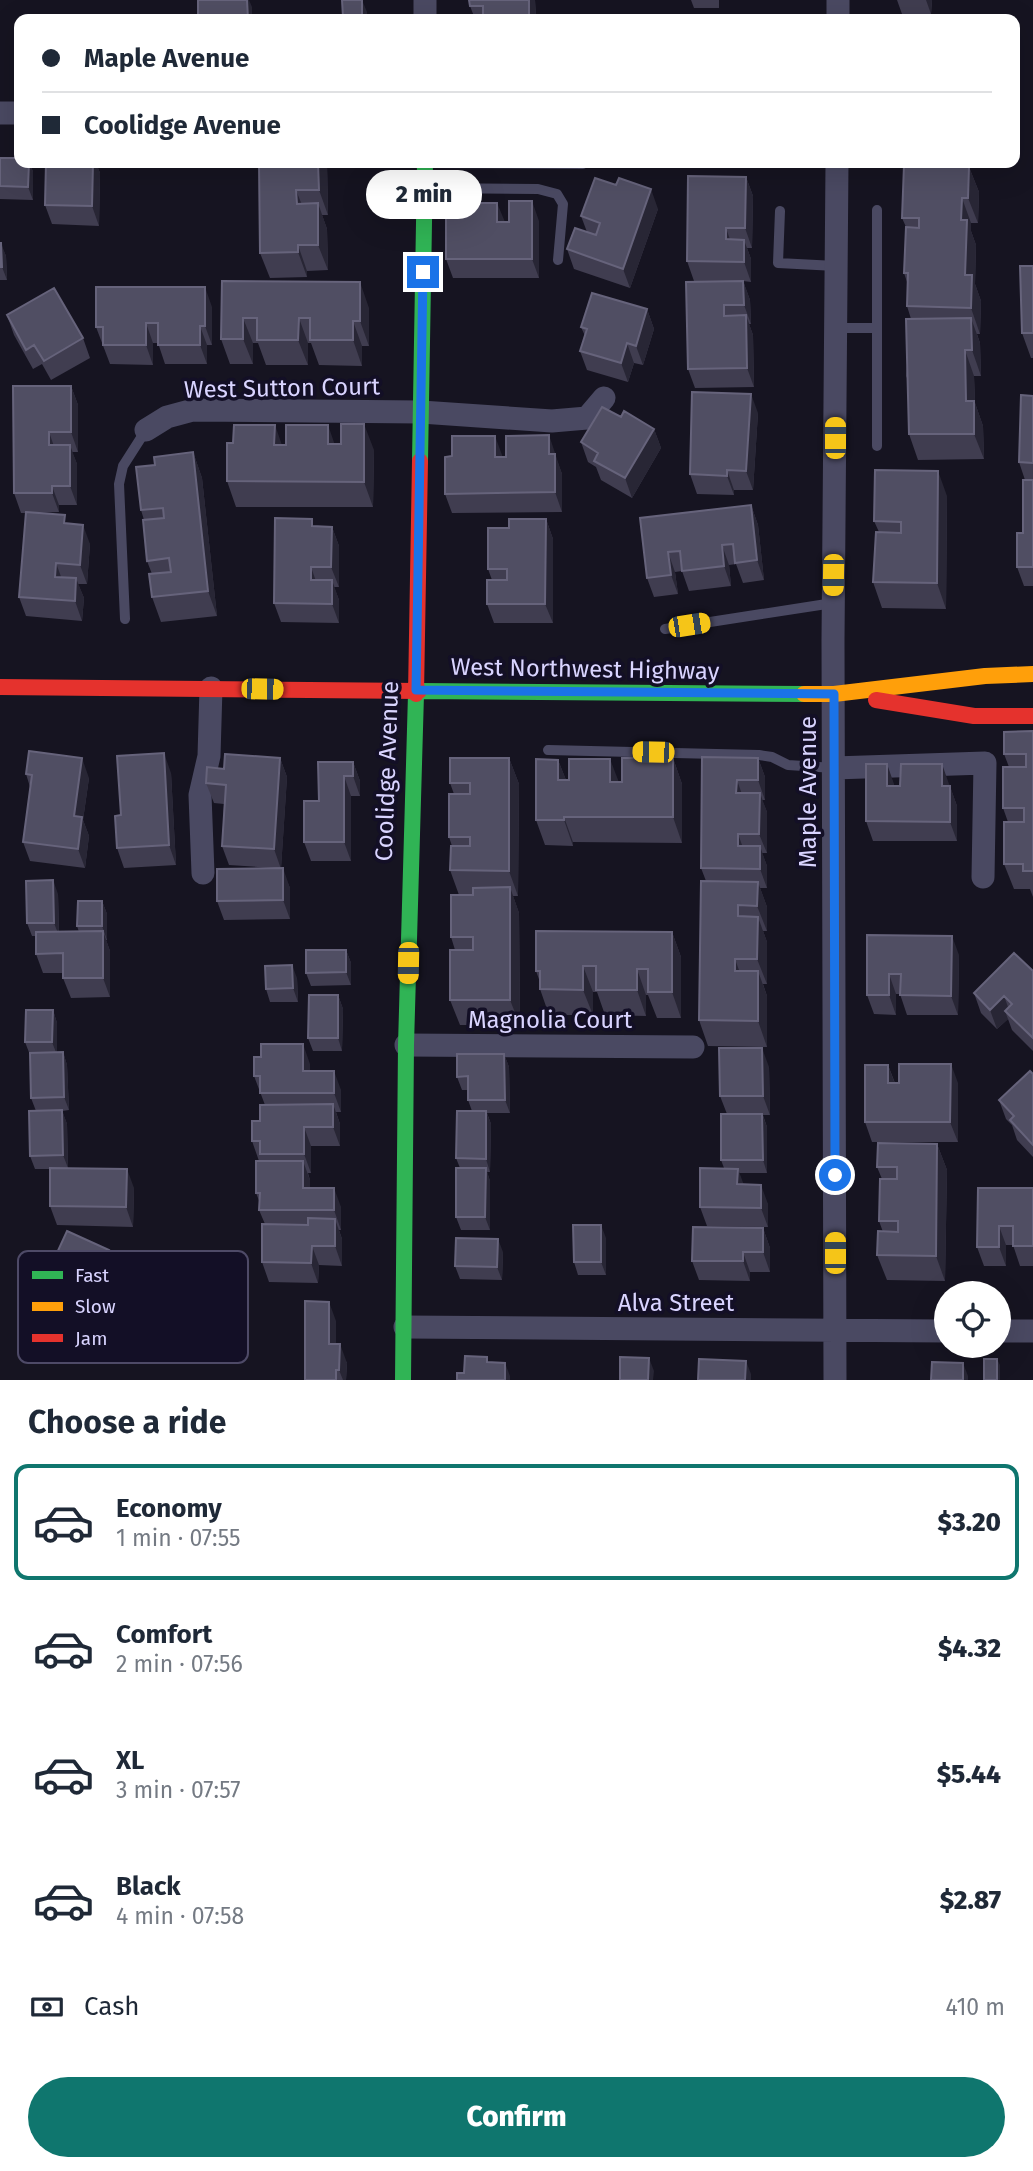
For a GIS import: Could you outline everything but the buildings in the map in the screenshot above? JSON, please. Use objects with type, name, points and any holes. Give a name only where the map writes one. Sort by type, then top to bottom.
[{"type":"main road","name":"Coolidge Avenue","points":[[403,1380],[406,1045],[416,690],[425,168]]},
{"type":"main road","name":"West Northwest Highway","points":[[0,687],[834,694],[985,676],[1033,674]]},
{"type":"main road","name":"West Northwest Highway","points":[[834,694],[974,716],[1033,716]]},
{"type":"street","name":"Maple Avenue","points":[[835,1380],[833,603],[837,168]]},
{"type":"street","name":"West Sutton Court","points":[[146,429],[167,417],[193,410],[421,412],[552,421],[587,418],[604,398]]},
{"type":"street","points":[[203,873],[200,795],[209,756],[211,688]]},
{"type":"street","points":[[834,768],[985,763],[983,877]]},
{"type":"street","name":"Magnolia Court","points":[[406,1045],[694,1047]]},
{"type":"street","name":"Alva Street","points":[[405,1327],[934,1331]]},
{"type":"street","points":[[1011,1331],[1033,1331]]},
{"type":"lane","points":[[425,188],[538,189],[557,194],[564,204],[558,260]]},
{"type":"lane","points":[[877,210],[877,446]]},
{"type":"lane","points":[[780,211],[778,263],[836,266]]},
{"type":"lane","points":[[836,328],[877,327]]},
{"type":"lane","points":[[125,619],[119,484],[123,466],[146,429]]},
{"type":"lane","points":[[665,629],[833,603]]},
{"type":"lane","points":[[548,750],[759,755],[772,757],[788,765],[834,768]]},
{"type":"traffic: fast","points":[[420,461],[425,168]]},
{"type":"traffic: fast","points":[[419,691],[804,694]]},
{"type":"traffic: fast","points":[[403,1380],[406,1045],[416,694]]},
{"type":"traffic: slow","points":[[804,694],[834,694],[985,676],[1033,674]]},
{"type":"traffic: jam","points":[[416,694],[420,461]]},
{"type":"traffic: jam","points":[[0,687],[419,691]]},
{"type":"traffic: jam","points":[[876,700],[974,716],[1033,716]]},
{"type":"route","points":[[423,272],[416,690],[834,694],[835,1175]]}]
